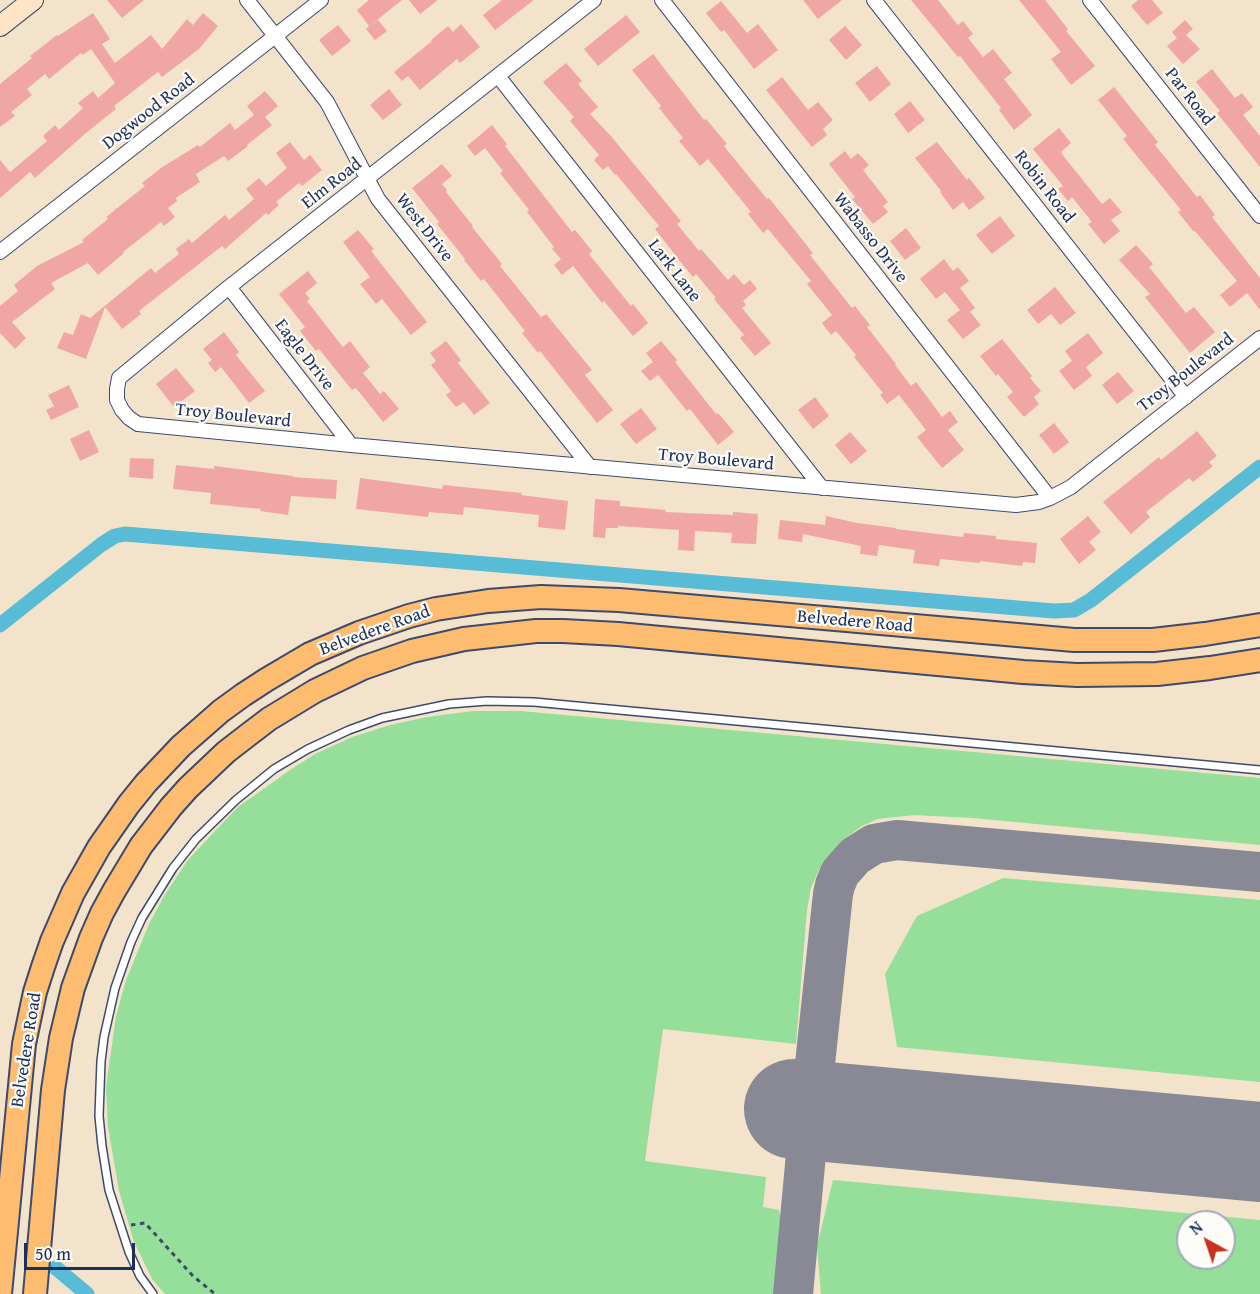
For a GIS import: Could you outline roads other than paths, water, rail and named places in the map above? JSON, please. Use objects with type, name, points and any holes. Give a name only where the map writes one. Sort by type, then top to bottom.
[{"type":"main road","name":"Belvedere Road","points":[[1,1293],[24,1044],[35,992],[51,941],[86,869],[124,811],[146,783],[214,717],[288,666],[334,643],[409,616],[462,604],[514,598],[567,597],[620,600],[1037,638],[1100,641],[1180,637],[1260,625]]},
{"type":"main road","points":[[813,653],[818,619]]},
{"type":"main road","name":"Belvedere Road","points":[[35,1294],[57,1063],[65,1014],[82,962],[102,913],[141,846],[188,788],[226,752],[248,735],[284,709],[338,679],[404,654],[464,639],[512,633],[563,631],[1077,675],[1157,674],[1210,669],[1260,660]]},
{"type":"street","name":"West Drive","points":[[247,0],[327,102],[367,179],[385,208],[590,467]]},
{"type":"street","name":"Dogwood Road","points":[[0,252],[321,0]]},
{"type":"street","name":"Elm Road","points":[[122,410],[117,400],[119,378],[229,287],[594,0]]},
{"type":"street","name":"Wabasso Drive","points":[[662,0],[1050,498]]},
{"type":"street","name":"Robin Road","points":[[874,0],[1186,397]]},
{"type":"street","name":"Par Road","points":[[1090,0],[1260,216]]},
{"type":"street","points":[[0,26],[31,1]]},
{"type":"street","name":"Lark Lane","points":[[498,76],[822,488]]},
{"type":"street","name":"Eagle Drive","points":[[229,287],[351,446]]},
{"type":"street","name":"Troy Boulevard","points":[[122,410],[138,424],[351,446],[1005,505],[1028,504],[1050,498],[1071,487],[1260,338]]},
{"type":"lane","points":[[153,1294],[140,1276],[129,1252],[109,1190],[105,1169],[99,1116],[99,1083],[104,1037],[115,988],[131,942],[147,910],[173,868],[196,839],[236,800],[274,769],[308,749],[348,730],[382,718],[449,704],[487,701],[534,702],[1260,770]]},
{"type":"waterway","points":[[0,625],[102,544],[115,536],[125,534],[1054,611],[1074,610],[1091,600],[1260,467]]},
{"type":"waterway","points":[[56,1268],[87,1294]]}]
